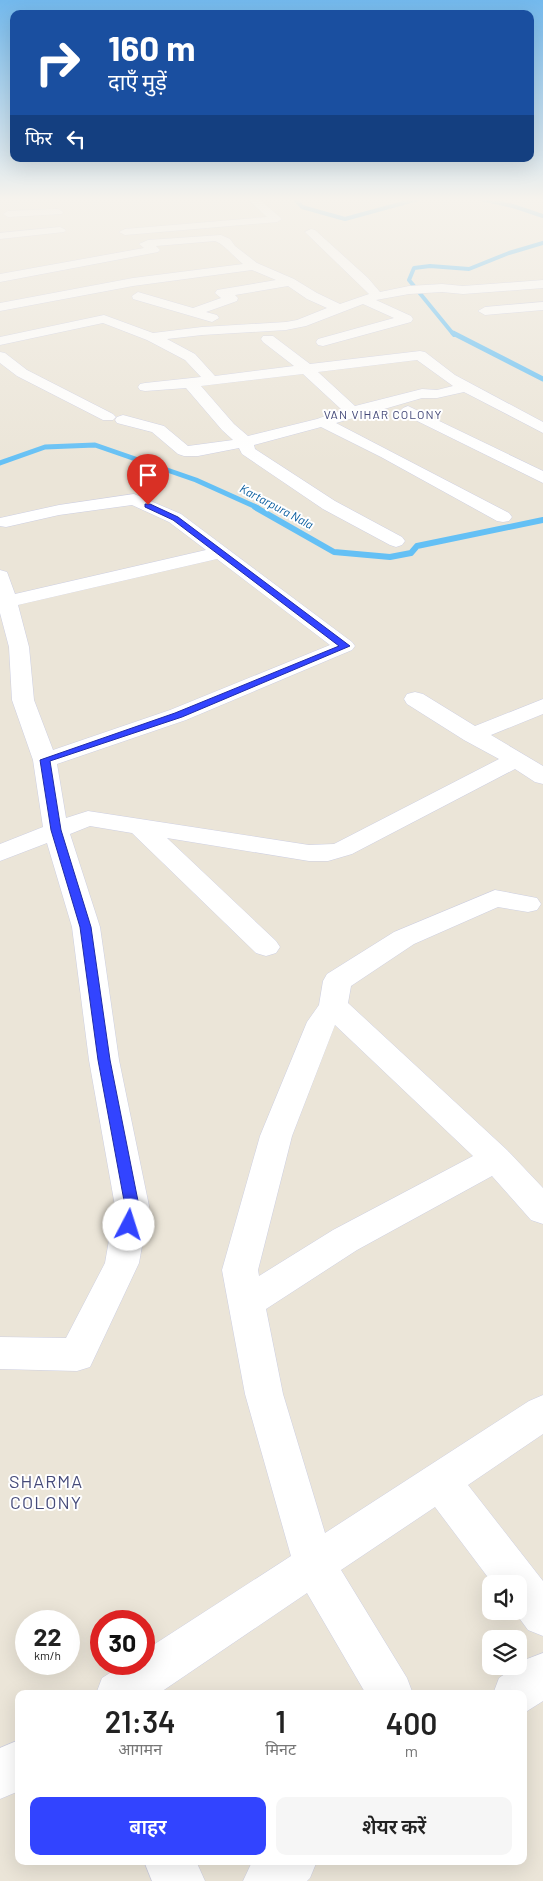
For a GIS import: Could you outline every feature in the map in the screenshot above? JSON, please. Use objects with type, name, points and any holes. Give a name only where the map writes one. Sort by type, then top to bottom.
[{"type":"street","points":[[0,307],[114,287]]},
{"type":"street","points":[[194,312],[232,298],[221,293],[260,287]]},
{"type":"street","points":[[298,287],[340,309]]},
{"type":"street","points":[[369,287],[377,296]]},
{"type":"street","points":[[152,337],[241,328],[286,326],[301,323],[363,299],[409,290],[442,288],[462,290],[505,287]]},
{"type":"street","points":[[138,296],[241,328]]},
{"type":"street","points":[[324,342],[406,319],[363,299]]},
{"type":"street","points":[[485,311],[543,306]]},
{"type":"street","points":[[79,312],[152,337],[190,357],[211,380]]},
{"type":"street","points":[[0,341],[104,319]]},
{"type":"street","points":[[268,339],[307,368],[352,412]]},
{"type":"street","points":[[145,387],[420,355],[465,387],[543,428]]},
{"type":"street","points":[[0,356],[22,373],[115,419],[158,429],[184,451],[198,451],[246,442],[422,393],[437,394],[465,387]]},
{"type":"street","points":[[190,383],[228,427],[246,442],[248,451],[329,505],[396,541]]},
{"type":"street","points":[[408,411],[543,478]]},
{"type":"street","points":[[323,422],[387,454],[503,518]]},
{"type":"street","points":[[6,522],[59,510],[134,499],[175,518],[290,606],[346,646],[178,715],[44,760]]},
{"type":"street","points":[[6,602],[221,552]]},
{"type":"street","points":[[0,576],[19,648],[23,700],[44,760],[56,830],[86,927],[104,1060],[132,1206],[122,1263],[77,1355],[0,1353]]},
{"type":"street","points":[[415,699],[543,777]]},
{"type":"street","points":[[472,735],[543,706]]},
{"type":"street","points":[[0,853],[88,818],[309,853],[328,853],[343,849],[516,759]]},
{"type":"street","points":[[140,826],[266,946]]},
{"type":"street","points":[[389,1690],[314,1564],[264,1394],[240,1270],[276,1136],[322,1022],[333,1006],[336,981],[404,938],[495,898],[538,907]]},
{"type":"street","points":[[333,1006],[496,1159],[543,1210]]},
{"type":"street","points":[[246,1303],[345,1240],[496,1159]]},
{"type":"street","points":[[124,1690],[543,1413]]},
{"type":"street","points":[[440,1481],[543,1615]]},
{"type":"street","points":[[521,1690],[543,1675]]},
{"type":"street","points":[[0,1776],[15,1766]]},
{"type":"street","points":[[170,1865],[180,1881]]},
{"type":"street","points":[[268,1881],[288,1865]]},
{"type":"waterway","name":"Kartarpura Nala","points":[[415,287],[454,335]]},
{"type":"waterway","name":"Kartarpura Nala","points":[[453,333],[543,379]]},
{"type":"waterway","name":"Kartarpura Nala","points":[[0,463],[45,447],[95,445],[196,480],[258,508]]},
{"type":"waterway","name":"Kartarpura Nala","points":[[255,507],[334,552],[390,557],[411,553],[417,546],[543,520]]},
{"type":"district","name":"VAN VIHAR COLONY","points":[[383,414]]},
{"type":"district","name":"SHARMA COLONY","points":[[46,1491]]},
{"type":"route","points":[[129,1225],[132,1206],[104,1060],[86,927],[56,830],[44,760],[178,715],[346,646],[290,606],[175,518],[148,505]]}]
